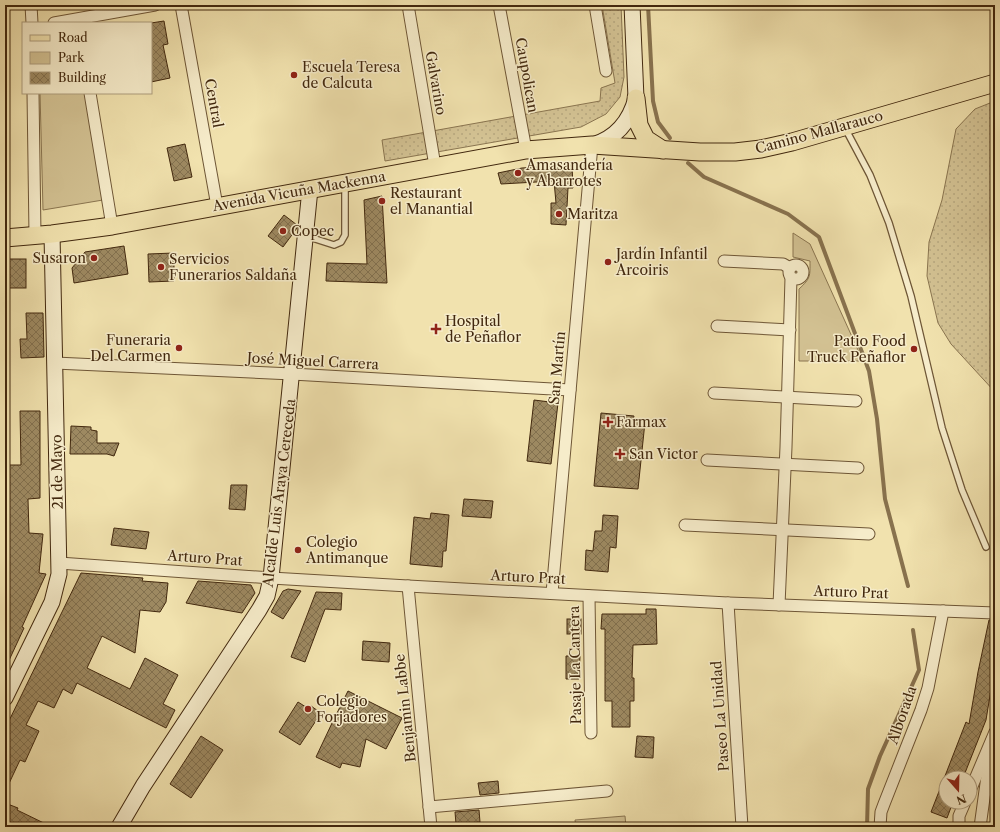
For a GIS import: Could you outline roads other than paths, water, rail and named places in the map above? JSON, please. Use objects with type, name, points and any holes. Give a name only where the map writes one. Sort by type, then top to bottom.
[{"type":"main road","points":[[632,5],[636,98],[639,125],[646,139],[663,150]]},
{"type":"main road","name":"Camino Mallarauco","points":[[592,145],[663,150],[735,152],[761,149],[792,142],[995,83]]},
{"type":"main road","points":[[592,145],[608,139],[623,126],[632,113],[636,98]]},
{"type":"main road","name":"Avenida Vicuña Mackenna","points":[[5,238],[44,235],[112,226],[526,150],[592,145]]},
{"type":"main road","name":"Alcalde Luis Araya Cereceda","points":[[119,827],[143,786],[267,596],[271,578],[310,189]]},
{"type":"main road","name":"21 de Mayo","points":[[5,698],[52,602],[57,583],[59,562],[55,363],[44,235]]},
{"type":"street","points":[[32,5],[32,22]]},
{"type":"street","points":[[66,22],[156,5]]},
{"type":"street","name":"Central","points":[[181,5],[217,206]]},
{"type":"street","name":"Galvarino","points":[[408,5],[435,166]]},
{"type":"street","name":"Caupolican","points":[[499,5],[526,150]]},
{"type":"street","points":[[595,5],[606,71]]},
{"type":"street","points":[[33,94],[44,235]]},
{"type":"street","points":[[90,94],[112,226]]},
{"type":"street","name":"San Martín","points":[[552,593],[592,145]]},
{"type":"street","points":[[724,261],[783,264],[791,273],[788,397],[779,605]]},
{"type":"street","points":[[717,326],[790,330]]},
{"type":"street","name":"José Miguel Carrera","points":[[55,363],[292,374],[570,390]]},
{"type":"street","points":[[714,394],[856,401]]},
{"type":"street","points":[[708,460],[858,468]]},
{"type":"street","points":[[685,524],[869,534]]},
{"type":"street","name":"Arturo Prat","points":[[59,562],[271,578],[589,596],[995,613]]},
{"type":"street","name":"Benjamin Labbe","points":[[408,586],[431,827]]},
{"type":"street","name":"Pasaje La Cantera","points":[[589,596],[591,733]]},
{"type":"street","name":"Paseo La Unidad","points":[[728,603],[742,827]]},
{"type":"street","name":"Alborada","points":[[880,827],[881,812],[921,710],[928,688],[943,610]]},
{"type":"street","points":[[978,772],[993,736]]},
{"type":"street","points":[[980,827],[993,736]]},
{"type":"street","points":[[429,807],[607,791]]},
{"type":"street","points":[[959,827],[959,816],[962,810]]},
{"type":"lane","points":[[844,126],[870,174],[889,223],[911,296],[942,428],[962,490],[986,547]]},
{"type":"lane","points":[[306,236],[334,245],[343,240],[345,235],[345,183]]},
{"type":"waterway","points":[[648,5],[653,101],[658,122],[670,138]]},
{"type":"waterway","points":[[688,163],[704,177],[788,214],[819,237],[869,371],[877,419],[885,499],[908,586]]},
{"type":"waterway","points":[[867,827],[868,789],[880,756],[919,670],[913,630]]},
{"type":"place","name":"Escuela Teresa de Calcuta","points":[[294,75]]},
{"type":"place","name":"Amasandería y Abarrotes","points":[[518,173]]},
{"type":"place","name":"Restaurant el Manantial","points":[[382,201]]},
{"type":"place","name":"Maritza","points":[[559,214]]},
{"type":"place","name":"Copec","points":[[283,231]]},
{"type":"place","name":"Susaron","points":[[94,258]]},
{"type":"place","name":"Jardín Infantil Arcoiris","points":[[608,262]]},
{"type":"place","name":"Servicios Funerarios Saldaña","points":[[161,267]]},
{"type":"place","name":"Hospital de Peñaflor","points":[[436,329]]},
{"type":"place","name":"Funeraria Del Carmen","points":[[179,348]]},
{"type":"place","name":"Patio Food Truck Peñaflor","points":[[914,349]]},
{"type":"place","name":"Farmax","points":[[608,422]]},
{"type":"place","name":"San Victor","points":[[620,454]]},
{"type":"place","name":"Colegio Antimanque","points":[[298,550]]},
{"type":"place","name":"Colegio Forjadores","points":[[308,709]]}]
